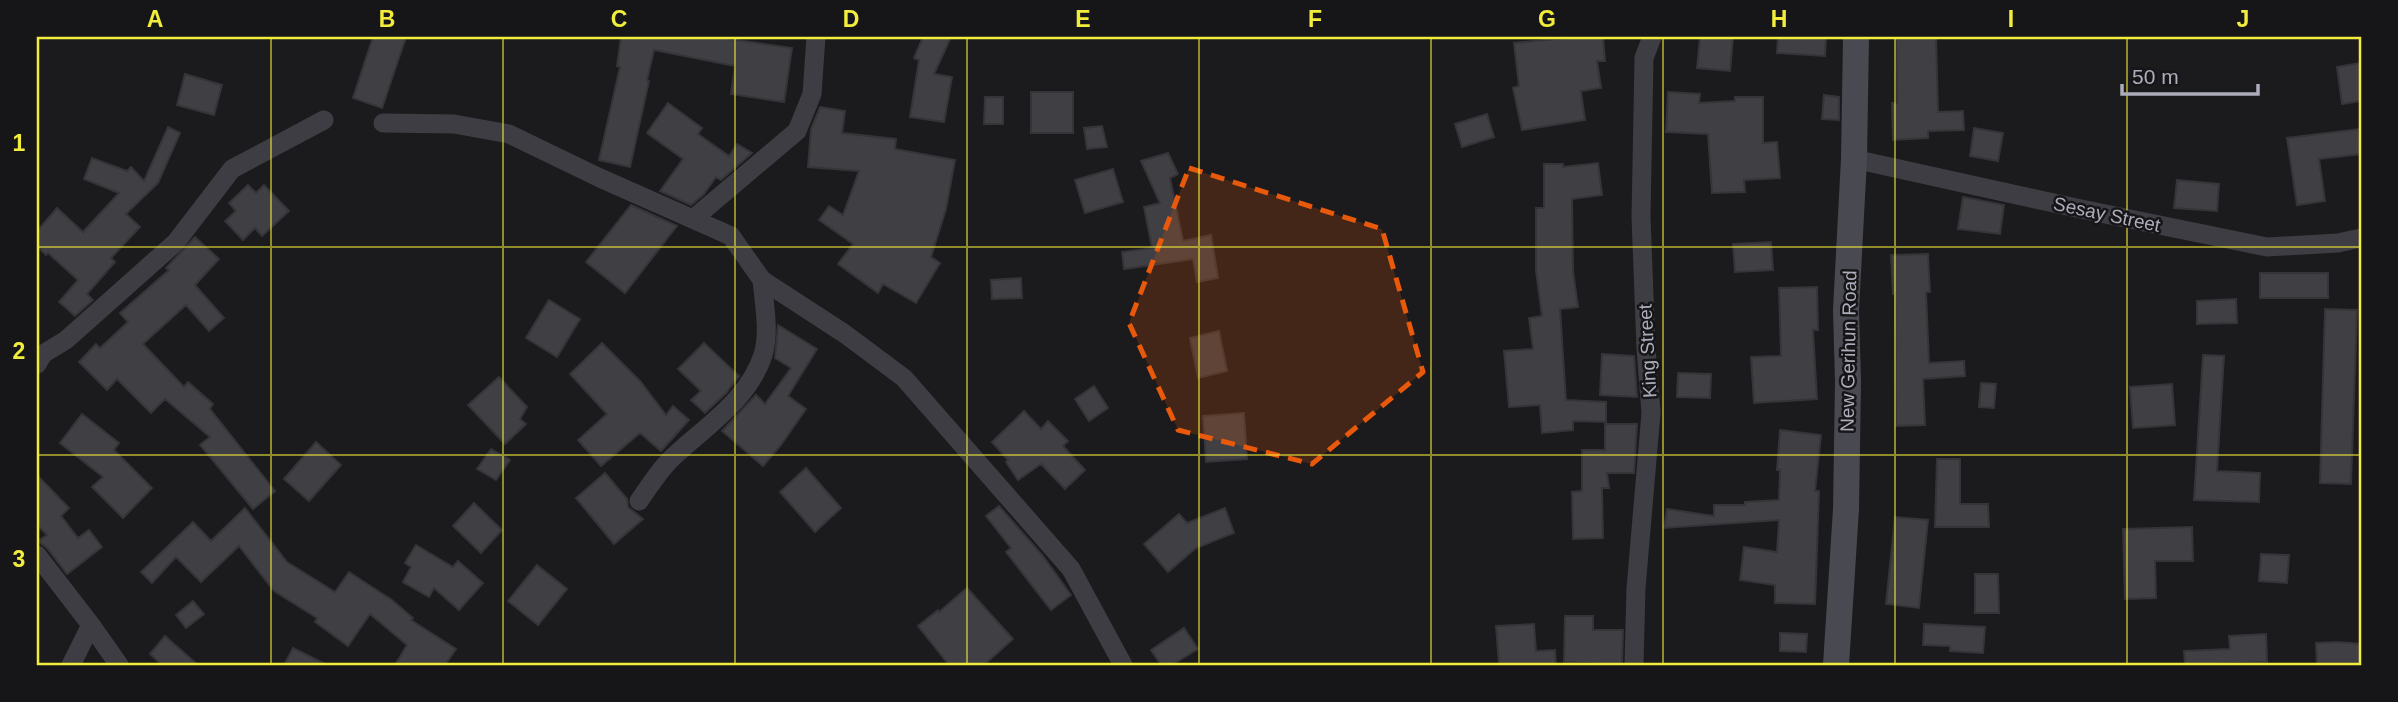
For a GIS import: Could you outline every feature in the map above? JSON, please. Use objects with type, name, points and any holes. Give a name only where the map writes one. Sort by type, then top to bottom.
[{"type":"street","points":[[692,219],[797,131],[812,94],[816,37]]},
{"type":"street","name":"King Street","points":[[1633,665],[1636,588],[1651,413],[1641,217],[1644,58],[1652,37]]},
{"type":"street","name":"New Gerihun Road","points":[[1836,665],[1846,509],[1846,310],[1854,159],[1856,37]]},
{"type":"street","points":[[39,356],[66,340],[176,242],[232,169],[324,120]]},
{"type":"street","points":[[383,123],[454,124],[509,134],[731,236],[762,280],[845,334],[904,378],[1071,569],[1123,665]]},
{"type":"street","name":"Sesay Street","points":[[1854,159],[2267,247],[2338,243],[2361,238]]},
{"type":"street","points":[[639,501],[668,463],[714,423],[750,381],[764,354],[766,330],[762,280]]},
{"type":"street","points":[[37,555],[119,665]]},
{"type":"street","points":[[71,665],[91,625]]},
{"type":"highlighted area","points":[[1189,168],[1382,229],[1423,372],[1312,464],[1178,430],[1129,323]]},
{"type":"building","points":[[373,37],[406,37],[382,108],[353,98]]},
{"type":"building","points":[[621,37],[731,37],[730,39],[792,48],[784,102],[731,94],[735,66],[654,50],[630,167],[599,160],[620,67],[617,66]]},
{"type":"building","points":[[923,37],[951,37],[934,74],[952,77],[944,122],[910,117],[919,60],[914,58]]},
{"type":"building","points":[[1603,37],[1605,61],[1597,61],[1601,88],[1581,91],[1585,120],[1522,130],[1513,88],[1519,86],[1514,43]]},
{"type":"building","points":[[1700,37],[1733,37],[1730,71],[1697,68]]},
{"type":"building","points":[[1778,37],[1826,37],[1825,56],[1777,53]]},
{"type":"building","points":[[1896,37],[1936,37],[1938,112],[1963,111],[1964,130],[1928,131],[1928,138],[1893,140],[1892,103],[1897,103]]},
{"type":"building","points":[[2360,63],[2361,101],[2342,104],[2337,67]]},
{"type":"building","points":[[185,74],[222,85],[214,115],[177,105]]},
{"type":"building","points":[[1031,92],[1073,92],[1073,133],[1031,133]]},
{"type":"building","points":[[1668,92],[1700,94],[1699,103],[1735,101],[1735,97],[1763,97],[1763,143],[1777,142],[1780,178],[1744,180],[1745,192],[1712,193],[1708,134],[1666,132]]},
{"type":"building","points":[[1824,95],[1839,97],[1839,120],[1822,119]]},
{"type":"building","points":[[985,97],[1003,97],[1003,124],[984,124]]},
{"type":"building","points":[[668,103],[702,128],[698,134],[729,156],[737,144],[752,153],[721,180],[716,177],[704,194],[691,205],[660,191],[683,159],[647,133]]},
{"type":"building","points":[[820,107],[845,111],[842,133],[896,139],[895,149],[955,160],[946,209],[931,257],[940,263],[916,303],[883,284],[878,293],[838,264],[853,244],[819,220],[829,206],[843,215],[859,171],[808,167],[811,129]]},
{"type":"building","points":[[1487,114],[1494,137],[1462,147],[1455,124]]},
{"type":"building","points":[[1102,126],[1107,147],[1087,149],[1084,128]]},
{"type":"building","points":[[168,127],[180,133],[158,183],[126,214],[140,227],[111,258],[115,262],[87,294],[93,300],[75,316],[59,302],[78,280],[37,246],[37,231],[57,208],[83,232],[119,193],[84,179],[92,158],[127,171],[131,167],[144,181]]},
{"type":"building","points":[[1974,128],[2003,133],[1998,161],[1970,156]]},
{"type":"building","points":[[2359,129],[2361,154],[2319,159],[2325,201],[2297,205],[2287,138]]},
{"type":"building","points":[[1168,153],[1178,174],[1170,178],[1183,241],[1211,235],[1218,278],[1197,282],[1193,259],[1124,269],[1122,252],[1152,248],[1144,207],[1160,203],[1141,161]]},
{"type":"building","points":[[1598,163],[1602,195],[1572,199],[1573,271],[1578,307],[1560,309],[1566,400],[1606,402],[1606,422],[1573,421],[1573,430],[1542,433],[1540,405],[1509,407],[1504,351],[1533,349],[1529,318],[1542,316],[1536,271],[1536,208],[1544,208],[1544,164],[1563,164],[1563,167]]},
{"type":"building","points":[[1113,169],[1123,202],[1085,213],[1075,180]]},
{"type":"building","points":[[2177,180],[2219,184],[2217,211],[2174,208]]},
{"type":"building","points":[[248,185],[256,193],[264,185],[289,211],[262,236],[255,228],[243,240],[225,221],[236,211],[229,203]]},
{"type":"building","points":[[1963,197],[2004,205],[2000,234],[1958,229]]},
{"type":"building","points":[[631,205],[677,226],[625,293],[586,262]]},
{"type":"building","points":[[195,237],[219,259],[195,285],[224,318],[209,331],[186,305],[143,344],[184,387],[188,382],[213,404],[210,409],[275,491],[253,509],[200,445],[210,437],[165,399],[151,413],[117,379],[107,390],[79,362],[96,344],[100,348],[128,322],[120,313],[169,270],[166,268]]},
{"type":"building","points":[[1771,242],[1773,270],[1735,272],[1733,244]]},
{"type":"building","points":[[1928,254],[1930,292],[1926,292],[1929,363],[1964,361],[1965,376],[1923,379],[1925,425],[1896,426],[1895,294],[1891,255]]},
{"type":"building","points":[[2260,273],[2328,273],[2328,298],[2260,298]]},
{"type":"building","points":[[1021,278],[1022,298],[992,299],[991,280]]},
{"type":"building","points":[[1817,287],[1818,330],[1813,330],[1817,399],[1754,403],[1751,357],[1781,356],[1779,288]]},
{"type":"building","points":[[2236,299],[2237,323],[2197,324],[2197,301]]},
{"type":"building","points":[[549,300],[580,319],[557,357],[526,338]]},
{"type":"building","points":[[2325,309],[2357,310],[2351,484],[2320,483]]},
{"type":"building","points":[[778,325],[817,349],[788,396],[806,409],[763,466],[722,431],[756,395],[765,404],[791,368],[775,358]]},
{"type":"building","points":[[1219,331],[1227,371],[1198,378],[1190,338]]},
{"type":"building","points":[[602,343],[640,381],[666,415],[673,406],[689,420],[661,451],[640,433],[601,466],[578,440],[607,414],[570,374]]},
{"type":"building","points":[[704,343],[739,376],[705,413],[691,400],[701,391],[678,369]]},
{"type":"building","points":[[1602,354],[1634,356],[1637,397],[1600,395]]},
{"type":"building","points":[[2203,355],[2224,356],[2217,471],[2260,473],[2259,502],[2194,500]]},
{"type":"building","points":[[1678,373],[1711,374],[1710,398],[1677,397]]},
{"type":"building","points":[[499,377],[527,407],[520,419],[526,424],[505,444],[468,405]]},
{"type":"building","points":[[1981,383],[1996,384],[1994,408],[1979,407]]},
{"type":"building","points":[[2172,384],[2175,425],[2133,428],[2130,387]]},
{"type":"building","points":[[1094,386],[1108,408],[1089,421],[1075,399]]},
{"type":"building","points":[[1024,411],[1041,429],[1048,421],[1068,441],[1063,446],[1085,470],[1065,489],[1041,464],[1018,480],[1006,462],[1008,460],[992,442]]},
{"type":"building","points":[[1244,413],[1247,459],[1206,462],[1203,416]]},
{"type":"building","points":[[82,414],[119,443],[114,450],[152,488],[123,518],[92,487],[103,477],[60,443]]},
{"type":"building","points":[[1605,424],[1637,424],[1634,473],[1607,473],[1609,488],[1602,488],[1603,538],[1573,539],[1572,492],[1582,491],[1582,450],[1605,450]]},
{"type":"building","points":[[1780,430],[1821,435],[1815,491],[1819,491],[1815,604],[1775,603],[1775,585],[1740,580],[1744,547],[1777,552],[1779,520],[1664,528],[1667,509],[1714,516],[1714,505],[1745,505],[1745,502],[1779,500],[1780,470],[1777,470]]},
{"type":"building","points":[[316,442],[341,465],[309,501],[284,479]]},
{"type":"building","points":[[491,449],[510,460],[496,480],[477,469]]},
{"type":"building","points":[[1937,459],[1960,459],[1960,504],[1988,504],[1989,527],[1935,527]]},
{"type":"building","points":[[806,468],[841,508],[815,532],[780,492]]},
{"type":"building","points":[[605,473],[627,499],[628,507],[643,519],[614,544],[576,498]]},
{"type":"building","points":[[37,475],[69,508],[61,516],[78,538],[89,530],[102,547],[67,574],[47,548],[38,541],[47,535],[37,525]]},
{"type":"building","points":[[474,503],[502,530],[481,553],[453,526]]},
{"type":"building","points":[[999,506],[1043,556],[1071,595],[1051,610],[1006,552],[1011,548],[986,516]]},
{"type":"building","points":[[245,508],[287,562],[335,592],[349,572],[392,600],[413,618],[411,620],[456,649],[445,665],[395,665],[407,645],[370,614],[348,646],[315,622],[317,618],[274,591],[239,546],[201,582],[176,557],[152,583],[141,572],[193,522],[211,541]]},
{"type":"building","points":[[1225,508],[1234,533],[1196,548],[1168,572],[1144,544],[1179,514],[1187,523]]},
{"type":"building","points":[[1895,517],[1928,520],[1919,608],[1886,604]]},
{"type":"building","points":[[2192,527],[2193,561],[2155,561],[2156,598],[2125,599],[2123,529]]},
{"type":"building","points":[[416,545],[453,567],[458,561],[483,583],[459,610],[434,588],[429,597],[403,582],[411,567],[405,563]]},
{"type":"building","points":[[2261,554],[2289,555],[2287,583],[2259,581]]},
{"type":"building","points":[[537,565],[567,589],[538,625],[508,601]]},
{"type":"building","points":[[1975,574],[1998,574],[1999,613],[1975,613]]},
{"type":"building","points":[[967,588],[1013,639],[984,665],[949,665],[918,626]]},
{"type":"building","points":[[193,601],[204,614],[186,628],[176,615]]},
{"type":"building","points":[[1565,616],[1593,616],[1593,630],[1623,630],[1622,665],[1564,662]]},
{"type":"building","points":[[1534,624],[1536,651],[1555,650],[1556,665],[1499,665],[1496,626]]},
{"type":"building","points":[[1924,624],[1985,627],[1983,653],[1950,651],[1950,646],[1923,645]]},
{"type":"building","points":[[1184,628],[1198,649],[1172,665],[1161,665],[1151,650]]},
{"type":"building","points":[[1780,633],[1807,634],[1806,652],[1780,651]]},
{"type":"building","points":[[2266,634],[2267,662],[2185,665],[2184,651],[2230,649],[2229,636]]},
{"type":"building","points":[[165,636],[198,665],[162,665],[150,654]]},
{"type":"building","points":[[2316,643],[2361,644],[2361,665],[2317,665]]},
{"type":"building","points":[[293,648],[327,665],[284,665]]}]
